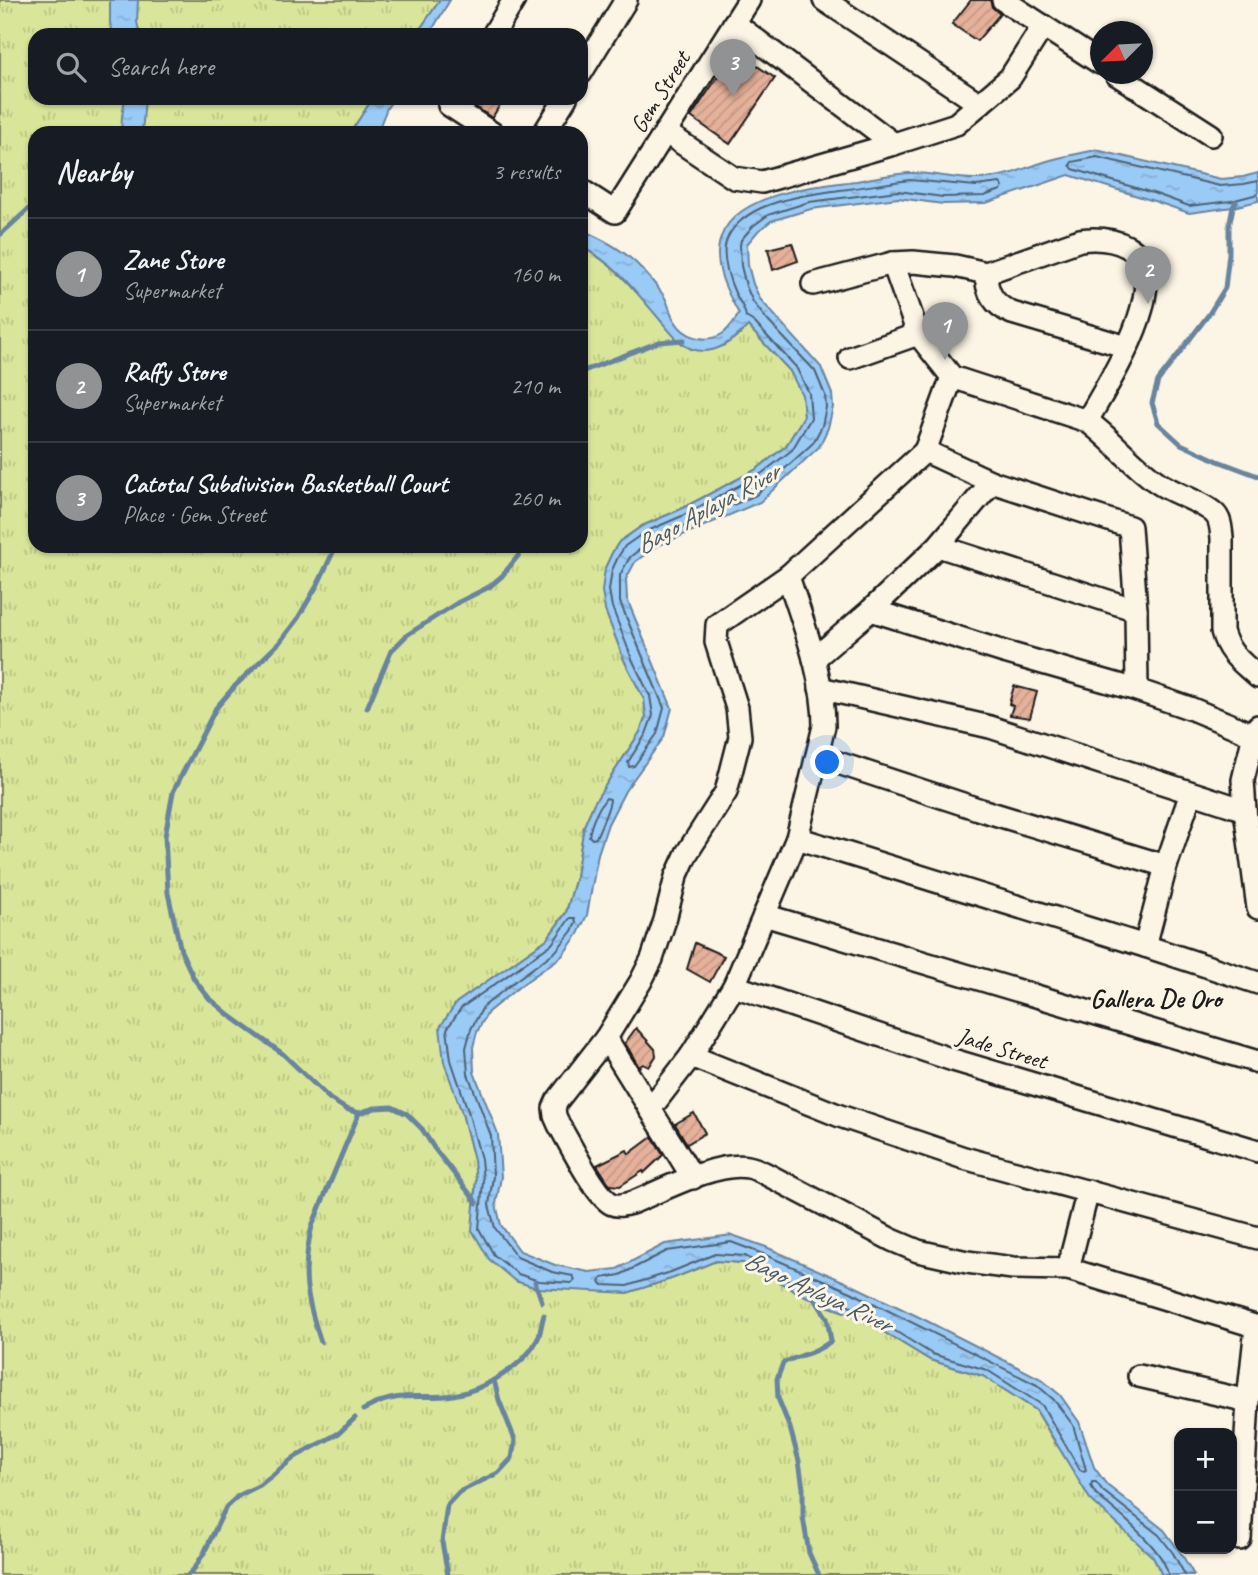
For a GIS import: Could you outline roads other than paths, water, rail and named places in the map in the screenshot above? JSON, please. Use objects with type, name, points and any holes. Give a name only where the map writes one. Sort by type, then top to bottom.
[{"type":"street","points":[[497,28],[514,0]]},
{"type":"street","points":[[588,62],[626,0]]},
{"type":"street","name":"Gem Street","points":[[588,195],[615,212],[749,0]]},
{"type":"street","points":[[824,0],[980,104]]},
{"type":"street","points":[[1003,0],[1090,56]]},
{"type":"street","points":[[734,23],[894,144]]},
{"type":"street","points":[[665,132],[734,178],[762,182],[956,124],[1010,78],[1044,26]]},
{"type":"street","points":[[1132,84],[1211,135]]},
{"type":"street","points":[[456,105],[483,126]]},
{"type":"street","points":[[548,126],[562,105]]},
{"type":"street","points":[[813,284],[893,263],[928,263],[986,272],[1080,240],[1094,238],[1130,248],[1138,256],[1145,273],[1142,310],[1127,348],[1087,421]]},
{"type":"street","points":[[893,263],[918,334],[952,377],[1087,421],[1101,431],[1138,468],[1160,484],[1214,513],[1222,538],[1222,632],[1233,655],[1258,677]]},
{"type":"street","points":[[986,272],[988,291],[1002,308],[1127,348]]},
{"type":"street","points":[[850,358],[918,334]]},
{"type":"street","points":[[952,377],[925,451],[788,576],[717,625],[716,642],[737,708],[740,737],[726,792],[687,853],[676,877],[652,959],[641,981],[606,1038],[560,1094],[554,1108],[555,1116],[595,1186],[604,1198],[613,1204],[634,1202],[693,1178],[729,1167],[747,1167],[778,1179],[892,1240],[918,1251],[967,1262],[1013,1268],[1068,1269],[1257,1327],[1248,1401],[1240,1539]]},
{"type":"street","points":[[925,451],[992,482],[1130,527],[1136,610],[1137,690]]},
{"type":"street","points":[[814,659],[871,610],[938,546],[992,482]]},
{"type":"street","points":[[938,546],[1136,610]]},
{"type":"street","points":[[650,1109],[691,1056],[734,986],[797,838],[824,726],[824,713],[814,659],[788,576]]},
{"type":"street","points":[[871,610],[1137,690],[1256,731],[1243,780],[1258,908]]},
{"type":"street","points":[[820,688],[990,727],[1245,810]]},
{"type":"street","points":[[817,757],[1166,866]]},
{"type":"street","points":[[1145,946],[1166,866],[1191,793]]},
{"type":"street","points":[[797,838],[1258,983]]},
{"type":"street","points":[[764,915],[1258,1062]]},
{"type":"street","name":"Jade Street","points":[[734,986],[953,1060],[1258,1151]]},
{"type":"street","points":[[606,1038],[693,1178]]},
{"type":"street","points":[[691,1056],[840,1116],[964,1158],[1258,1238]]},
{"type":"street","points":[[1068,1269],[1088,1191]]},
{"type":"street","points":[[1139,1376],[1248,1401]]},
{"type":"water","points":[[110,0],[138,0],[138,28],[112,28]]},
{"type":"water","points":[[440,0],[450,0],[433,28],[421,28]]},
{"type":"water","points":[[124,105],[144,105],[143,126],[121,126]]},
{"type":"water","points":[[368,105],[389,105],[380,126],[355,126]]},
{"type":"water","name":"Bago Aplaya River","points":[[1096,150],[1221,179],[1258,173],[1258,201],[1189,213],[1069,175],[986,203],[943,204],[898,198],[811,209],[771,221],[758,231],[747,244],[748,265],[753,284],[760,299],[821,367],[832,394],[833,407],[828,428],[819,447],[760,502],[655,547],[635,562],[626,579],[627,599],[672,708],[664,737],[625,791],[608,824],[598,854],[587,915],[578,934],[562,956],[488,1012],[477,1032],[473,1047],[474,1072],[498,1134],[501,1177],[496,1204],[501,1225],[520,1251],[555,1265],[589,1272],[617,1269],[665,1244],[732,1235],[766,1247],[921,1318],[1041,1379],[1060,1395],[1079,1422],[1094,1467],[1107,1485],[1164,1530],[1174,1544],[1174,1554],[1182,1554],[1194,1575],[1162,1575],[1153,1557],[1090,1499],[1036,1410],[983,1376],[930,1360],[859,1317],[819,1303],[743,1263],[716,1261],[627,1293],[537,1288],[515,1281],[489,1259],[472,1230],[476,1180],[474,1160],[462,1113],[444,1062],[440,1027],[456,1003],[547,939],[566,913],[576,877],[584,826],[594,803],[640,732],[646,716],[644,699],[625,662],[605,610],[602,591],[605,568],[612,553],[619,542],[642,526],[757,469],[786,446],[804,416],[802,395],[790,371],[748,326],[730,342],[716,349],[700,351],[687,347],[674,336],[634,289],[604,261],[588,250],[588,233],[610,244],[636,263],[664,296],[679,327],[690,335],[709,338],[725,332],[739,314],[720,271],[719,244],[726,227],[739,213],[756,203],[797,190],[902,174],[978,179],[1012,173],[1057,158]]},
{"type":"waterway","points":[[1236,202],[1229,227],[1225,288],[1209,314],[1158,381],[1152,403],[1158,423],[1181,444],[1258,476]]},
{"type":"waterway","points":[[0,235],[28,209]]},
{"type":"waterway","points":[[588,369],[659,342],[684,340]]},
{"type":"waterway","points":[[333,553],[298,618],[279,643],[216,708],[173,792],[165,836],[168,893],[181,951],[194,979],[209,998],[283,1054],[330,1099],[346,1109],[359,1113],[392,1107],[407,1114],[422,1129],[477,1203]]},
{"type":"waterway","points":[[367,708],[391,651],[407,635],[457,603],[489,587],[520,553]]},
{"type":"waterway","points":[[321,1342],[307,1285],[309,1243],[312,1226],[359,1113]]},
{"type":"waterway","points":[[535,1282],[542,1302]]},
{"type":"waterway","name":"Bago Aplaya River","points":[[815,1299],[827,1318],[831,1341],[783,1363],[777,1379],[778,1398],[799,1461],[809,1553],[819,1575]]},
{"type":"waterway","points":[[363,1410],[391,1399],[465,1393],[490,1382],[525,1357],[539,1336],[544,1315]]},
{"type":"waterway","points":[[448,1575],[442,1542],[447,1505],[459,1492],[498,1473],[512,1458],[515,1440],[494,1380]]},
{"type":"waterway","points":[[188,1575],[204,1553],[226,1507],[238,1496],[260,1485],[295,1457],[339,1433],[355,1418]]},
{"type":"place","name":"Catotal Subdivision Basketball Court","points":[[733,97]]},
{"type":"place","name":"Raffy Store","points":[[1148,304]]},
{"type":"place","name":"Zane Store","points":[[945,360]]},
{"type":"district","name":"Gallera De Oro","points":[[1156,998]]}]
